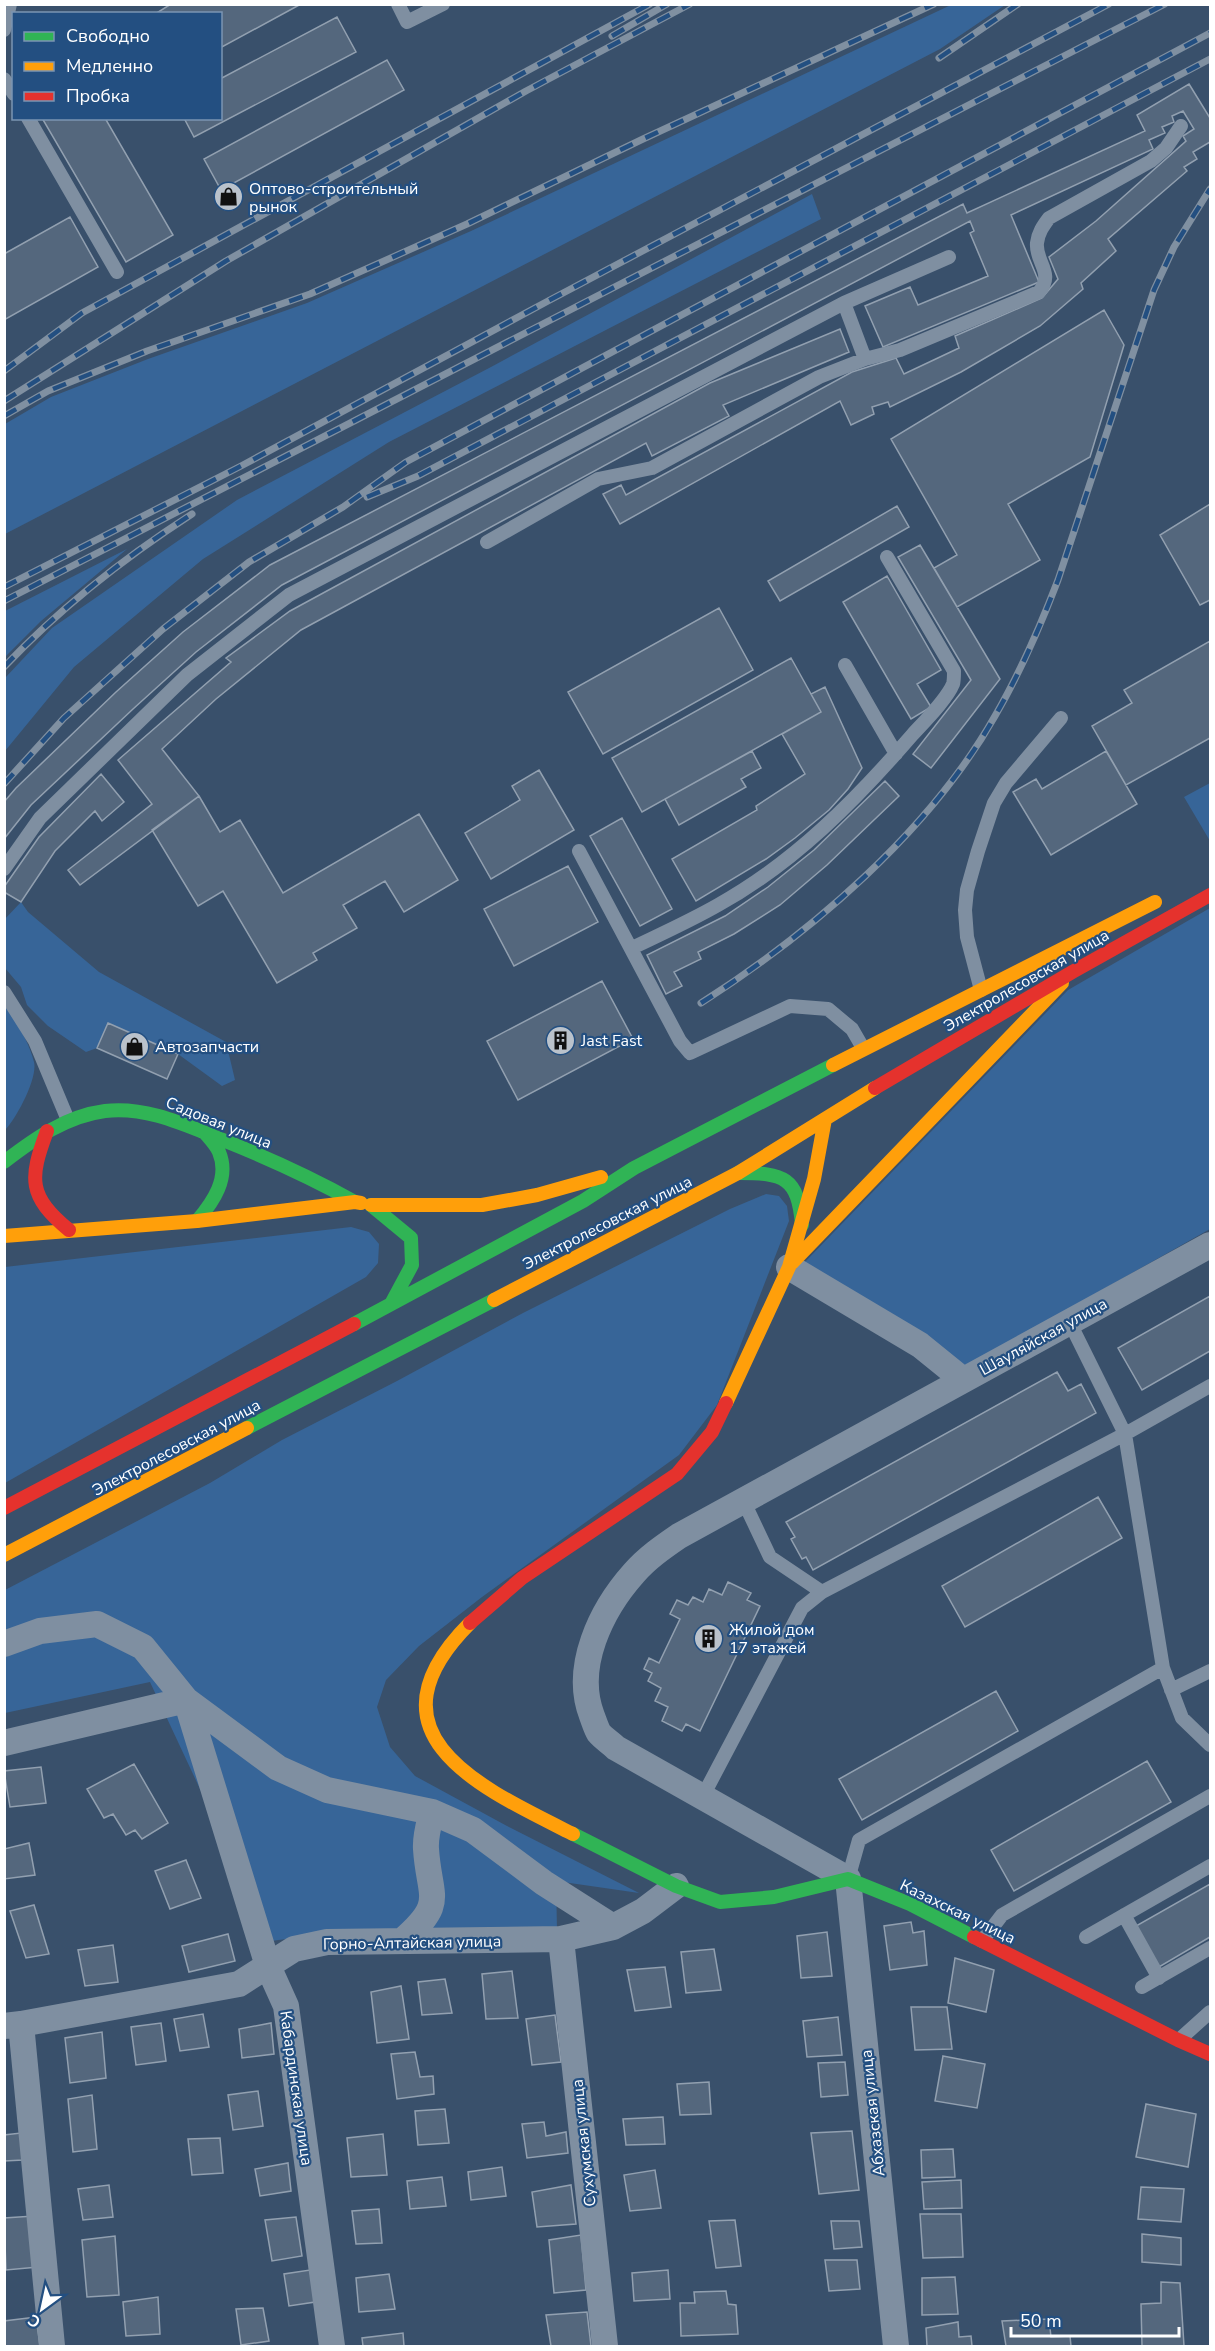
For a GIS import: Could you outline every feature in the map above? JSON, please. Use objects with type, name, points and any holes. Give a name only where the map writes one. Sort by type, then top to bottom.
[{"type":"main road","name":"Электролесовская улица","points":[[4,1508],[583,1202],[634,1168],[810,1085],[862,1048],[1170,894]]},
{"type":"main road","name":"Электролесовская улица","points":[[4,1555],[738,1173],[823,1114],[1210,895]]},
{"type":"main road","points":[[789,1267],[1074,970]]},
{"type":"main road","name":"Садовая улица","points":[[4,1162],[47,1131],[68,1120],[106,1110],[126,1109],[152,1114],[205,1133],[319,1181],[355,1202]]},
{"type":"main road","points":[[823,1114],[814,1179],[789,1267],[712,1432],[677,1474],[522,1578],[486,1607],[454,1638],[439,1659],[429,1681],[425,1705],[431,1730],[447,1756],[476,1782],[517,1806],[676,1886],[720,1902],[774,1897],[848,1879]]},
{"type":"main road","points":[[47,1131],[36,1158],[34,1177],[37,1196],[48,1214],[69,1230]]},
{"type":"main road","points":[[197,1221],[212,1204],[219,1188],[222,1170],[220,1153],[205,1133]]},
{"type":"main road","name":"Садовая улица","points":[[4,1236],[197,1221],[355,1202],[371,1205],[482,1205],[537,1195],[634,1168]]},
{"type":"main road","points":[[738,1173],[768,1173],[787,1183],[798,1196],[802,1225]]},
{"type":"main road","points":[[371,1205],[411,1238],[412,1265],[392,1304]]},
{"type":"main road","name":"Казахская улица","points":[[848,1879],[910,1904],[1210,2054]]},
{"type":"street","name":"Шауляйская улица","points":[[789,1267],[920,1345],[962,1380],[1210,1245]]},
{"type":"street","points":[[848,1879],[616,1748],[599,1733],[586,1699],[586,1664],[594,1639],[609,1609],[632,1575],[654,1553],[680,1536],[962,1380]]},
{"type":"street","points":[[4,1644],[40,1631],[98,1624],[143,1647],[186,1700],[278,1768],[327,1790],[432,1812],[473,1830],[544,1883],[614,1927]]},
{"type":"street","points":[[4,1743],[186,1700]]},
{"type":"street","name":"Кабардинская улица","points":[[186,1700],[268,1966],[286,2006],[332,2346]]},
{"type":"street","points":[[402,1941],[418,1927],[430,1910],[433,1893],[426,1848],[432,1812]]},
{"type":"street","name":"Абхазская улица","points":[[848,1879],[896,2346]]},
{"type":"street","name":"Горно-Алтайская улица","points":[[13,2025],[239,1984],[294,1949],[327,1942],[561,1939],[614,1927],[643,1911],[676,1886]]},
{"type":"street","name":"Сухумская улица","points":[[561,1939],[605,2346]]},
{"type":"street","points":[[13,2025],[52,2346]]},
{"type":"lane","points":[[4,30],[10,4]]},
{"type":"lane","points":[[398,4],[407,22],[443,4]]},
{"type":"lane","points":[[29,120],[117,272]]},
{"type":"lane","points":[[487,542],[598,479],[652,468],[819,377],[865,359],[900,350],[1039,292],[1044,286],[1046,277],[1036,245],[1041,229],[1049,218],[1151,161],[1166,148],[1181,126]]},
{"type":"lane","points":[[4,869],[40,818],[179,683],[289,595],[844,303],[949,257]]},
{"type":"lane","points":[[844,303],[865,359]]},
{"type":"lane","points":[[632,948],[719,905],[766,875],[801,848],[834,819],[896,754],[935,709],[953,684],[954,671],[887,557]]},
{"type":"lane","points":[[845,665],[896,754]]},
{"type":"lane","points":[[981,990],[967,937],[965,910],[981,841],[994,803],[1006,783],[1061,718]]},
{"type":"lane","points":[[579,851],[680,1041],[690,1053],[790,1006],[828,1009],[852,1029],[862,1048]]},
{"type":"lane","points":[[4,992],[35,1041],[68,1120]]},
{"type":"lane","points":[[1069,1321],[1125,1434],[1163,1668],[1182,1718],[1210,1744]]},
{"type":"lane","points":[[703,1796],[802,1608],[822,1592],[1125,1434],[1210,1386]]},
{"type":"lane","points":[[744,1502],[770,1557],[822,1592]]},
{"type":"lane","points":[[848,1879],[859,1840],[1163,1668]]},
{"type":"lane","points":[[1171,1690],[1210,1671]]},
{"type":"lane","points":[[982,1941],[1002,1915],[1210,1796]]},
{"type":"lane","points":[[1086,1937],[1210,1866]]},
{"type":"lane","points":[[1124,1916],[1159,1978]]},
{"type":"lane","points":[[1142,1988],[1210,1948]]},
{"type":"lane","points":[[1178,2040],[1210,2012]]},
{"type":"shaded area","points":[[953,4],[1005,5],[940,49],[5,534],[5,424],[51,397],[148,359],[307,303],[471,231]]},
{"type":"shaded area","points":[[812,194],[821,219],[389,442],[203,559],[74,667],[5,751],[5,678],[52,628],[237,500],[491,367]]},
{"type":"shaded area","points":[[127,549],[41,621],[5,657],[5,611]]},
{"type":"shaded area","points":[[1210,783],[1210,841],[1184,797]]},
{"type":"shaded area","points":[[21,902],[28,912],[99,972],[226,1042],[235,1080],[222,1086],[178,1054],[108,1023],[97,1048],[86,1052],[48,1026],[27,1005],[21,987],[5,968],[4,920]]},
{"type":"shaded area","points":[[1210,908],[1210,1229],[962,1369],[804,1263],[1068,990]]},
{"type":"shaded area","points":[[4,1003],[25,1039],[34,1062],[33,1078],[25,1098],[5,1130]]},
{"type":"shaded area","points":[[766,1194],[779,1196],[787,1206],[789,1221],[717,1405],[679,1455],[482,1597],[419,1646],[386,1680],[377,1707],[390,1747],[415,1776],[639,1893],[556,1881],[557,1930],[302,1937],[271,1941],[150,1682],[5,1713],[5,1590],[210,1483],[282,1440],[523,1313],[730,1209]]},
{"type":"shaded area","points":[[351,1227],[369,1232],[379,1244],[378,1263],[366,1277],[5,1483],[5,1267]]},
{"type":"building","points":[[171,4],[301,4],[222,47],[222,12],[158,12]]},
{"type":"building","points":[[337,17],[356,52],[194,137],[185,120],[222,120],[222,78]]},
{"type":"building","points":[[387,60],[404,90],[221,190],[204,159]]},
{"type":"building","points":[[1189,84],[1210,118],[1210,142],[1193,152],[1197,159],[1184,167],[1187,171],[1108,239],[1116,251],[1081,283],[1083,289],[1040,326],[961,372],[890,407],[888,402],[872,407],[874,414],[851,425],[840,401],[620,524],[603,494],[621,485],[626,495],[852,372],[896,358],[904,374],[959,348],[955,336],[1042,298],[1058,279],[1049,257],[1096,221],[1186,141],[1183,136],[1194,129],[1183,111],[1172,116],[1174,122],[1162,127],[1165,133],[1149,140],[1153,149],[1011,215],[1039,282],[883,347],[865,306],[910,287],[918,305],[988,276],[970,233],[974,231],[970,221],[282,585],[196,652],[133,709],[31,805],[4,839],[4,802],[16,788],[116,692],[183,632],[270,565],[963,204],[967,213],[1145,131],[1137,115]]},
{"type":"building","points":[[43,120],[106,120],[173,235],[126,262]]},
{"type":"building","points":[[70,217],[98,267],[4,320],[4,254]]},
{"type":"building","points":[[1104,310],[1124,345],[1090,457],[1008,504],[1040,560],[957,607],[934,568],[957,555],[891,439]]},
{"type":"building","points":[[840,329],[849,352],[723,405],[729,416],[652,456],[646,443],[301,630],[216,699],[162,749],[199,796],[80,885],[68,870],[152,804],[118,760],[231,662],[226,658],[290,611],[710,383]]},
{"type":"building","points":[[1210,504],[1210,600],[1200,605],[1160,535]]},
{"type":"building","points":[[897,506],[909,527],[780,601],[768,581]]},
{"type":"building","points":[[920,545],[1000,679],[931,768],[913,754],[971,680],[898,557]]},
{"type":"building","points":[[887,576],[941,670],[917,684],[931,707],[911,719],[843,602]]},
{"type":"building","points":[[719,608],[753,670],[603,754],[568,692]]},
{"type":"building","points":[[1210,641],[1210,738],[1126,785],[1092,726],[1132,703],[1124,690]]},
{"type":"building","points":[[791,658],[821,712],[642,812],[612,758]]},
{"type":"building","points":[[825,687],[862,768],[848,789],[829,810],[795,838],[766,859],[696,901],[672,859],[757,810],[756,806],[805,774],[782,734],[821,712],[811,694]]},
{"type":"building","points":[[752,751],[761,768],[741,779],[746,787],[679,825],[665,799]]},
{"type":"building","points":[[1106,751],[1137,804],[1051,855],[1013,792],[1036,779],[1042,789]]},
{"type":"building","points":[[539,770],[574,830],[491,879],[465,833],[520,800],[512,786]]},
{"type":"building","points":[[101,774],[124,802],[102,821],[95,811],[55,851],[21,902],[4,892],[4,887],[39,837]]},
{"type":"building","points":[[885,781],[899,796],[827,865],[780,905],[734,934],[698,952],[701,959],[674,972],[682,986],[666,994],[647,955],[725,916],[768,887],[814,850]]},
{"type":"building","points":[[199,796],[220,832],[240,820],[283,893],[419,814],[458,880],[404,912],[385,881],[343,905],[357,928],[313,953],[317,960],[277,983],[223,891],[198,906],[152,830]]},
{"type":"building","points":[[622,818],[672,909],[640,926],[590,836]]},
{"type":"building","points":[[568,866],[598,922],[514,966],[484,909]]},
{"type":"building","name":"Jast Fast","points":[[602,981],[633,1039],[518,1100],[487,1041]]},
{"type":"building","points":[[108,1023],[178,1054],[167,1079],[97,1048]]},
{"type":"building","points":[[1210,1296],[1210,1351],[1142,1390],[1118,1348]]},
{"type":"building","points":[[1057,1372],[1068,1391],[1081,1384],[1096,1413],[813,1570],[806,1557],[802,1559],[791,1539],[795,1537],[786,1522]]},
{"type":"building","points":[[1098,1497],[1122,1538],[965,1627],[942,1586]]},
{"type":"building","name":"Жилой дом 17 этажей","points":[[728,1582],[751,1593],[747,1600],[760,1606],[700,1731],[686,1724],[682,1731],[662,1721],[668,1707],[655,1701],[661,1688],[648,1681],[652,1673],[644,1669],[649,1658],[659,1663],[680,1619],[670,1614],[677,1600],[688,1605],[693,1597],[703,1602],[709,1589],[722,1595]]},
{"type":"building","points":[[996,1691],[1018,1731],[862,1820],[839,1779]]},
{"type":"building","points":[[1147,1761],[1171,1802],[1014,1891],[991,1850]]},
{"type":"building","points":[[134,1764],[168,1823],[142,1839],[135,1830],[126,1835],[113,1814],[104,1818],[87,1789]]},
{"type":"building","points":[[41,1767],[46,1803],[10,1807],[4,1771]]},
{"type":"building","points":[[29,1843],[35,1875],[4,1879],[4,1849]]},
{"type":"building","points":[[186,1860],[201,1898],[170,1909],[155,1871]]},
{"type":"building","points":[[1210,1884],[1210,1937],[1159,1967],[1136,1926]]},
{"type":"building","points":[[34,1905],[49,1954],[26,1958],[10,1911]]},
{"type":"building","points":[[911,1922],[913,1933],[924,1931],[927,1965],[890,1970],[884,1926]]},
{"type":"building","points":[[827,1932],[832,1976],[801,1978],[797,1936]]},
{"type":"building","points":[[228,1934],[235,1961],[189,1972],[182,1946]]},
{"type":"building","points":[[113,1945],[118,1982],[85,1986],[78,1950]]},
{"type":"building","points":[[714,1949],[721,1990],[686,1993],[681,1952]]},
{"type":"building","points":[[955,1958],[994,1970],[986,2012],[948,2003]]},
{"type":"building","points":[[665,1967],[671,2007],[635,2011],[627,1970]]},
{"type":"building","points":[[512,1971],[518,2018],[486,2019],[482,1974]]},
{"type":"building","points":[[445,1979],[452,2013],[422,2015],[418,1982]]},
{"type":"building","points":[[401,1986],[409,2039],[377,2043],[371,1992]]},
{"type":"building","points":[[911,2007],[947,2007],[952,2049],[915,2050]]},
{"type":"building","points":[[203,2014],[209,2047],[180,2051],[174,2019]]},
{"type":"building","points":[[555,2015],[561,2062],[532,2065],[526,2019]]},
{"type":"building","points":[[838,2017],[842,2055],[807,2057],[803,2021]]},
{"type":"building","points":[[161,2023],[166,2061],[136,2065],[131,2027]]},
{"type":"building","points":[[271,2023],[274,2054],[242,2058],[239,2029]]},
{"type":"building","points":[[102,2032],[106,2078],[70,2083],[65,2038]]},
{"type":"building","points":[[415,2052],[420,2077],[433,2076],[434,2094],[397,2099],[391,2054]]},
{"type":"building","points":[[943,2056],[985,2064],[977,2108],[935,2101]]},
{"type":"building","points":[[845,2062],[848,2095],[821,2097],[818,2063]]},
{"type":"building","points":[[709,2082],[711,2114],[680,2115],[677,2084]]},
{"type":"building","points":[[258,2091],[263,2126],[233,2130],[228,2095]]},
{"type":"building","points":[[92,2095],[97,2149],[73,2152],[68,2099]]},
{"type":"building","points":[[1146,2104],[1196,2114],[1188,2167],[1136,2157]]},
{"type":"building","points":[[445,2109],[449,2143],[418,2145],[415,2111]]},
{"type":"building","points":[[663,2117],[665,2144],[626,2145],[623,2119]]},
{"type":"building","points":[[544,2122],[546,2136],[566,2132],[568,2153],[527,2158],[522,2124]]},
{"type":"building","points":[[852,2131],[859,2190],[819,2194],[811,2133]]},
{"type":"building","points":[[21,2133],[23,2160],[4,2161],[4,2135]]},
{"type":"building","points":[[383,2134],[387,2175],[351,2177],[347,2138]]},
{"type":"building","points":[[220,2138],[223,2173],[192,2175],[188,2139]]},
{"type":"building","points":[[953,2149],[955,2177],[922,2178],[921,2150]]},
{"type":"building","points":[[288,2163],[291,2191],[260,2196],[255,2169]]},
{"type":"building","points":[[502,2167],[506,2196],[471,2200],[468,2172]]},
{"type":"building","points":[[655,2170],[661,2208],[630,2211],[624,2175]]},
{"type":"building","points":[[442,2177],[446,2206],[410,2209],[407,2181]]},
{"type":"building","points":[[961,2180],[962,2208],[924,2209],[922,2182]]},
{"type":"building","points":[[109,2185],[113,2217],[83,2220],[78,2189]]},
{"type":"building","points":[[571,2185],[576,2224],[537,2227],[532,2192]]},
{"type":"building","points":[[1141,2187],[1184,2189],[1181,2222],[1138,2219]]},
{"type":"building","points":[[379,2209],[382,2243],[356,2244],[352,2211]]},
{"type":"building","points":[[920,2214],[961,2214],[963,2257],[923,2258]]},
{"type":"building","points":[[34,2216],[38,2267],[6,2270],[4,2218]]},
{"type":"building","points":[[296,2217],[302,2256],[272,2261],[265,2220]]},
{"type":"building","points":[[735,2220],[741,2266],[716,2268],[709,2221]]},
{"type":"building","points":[[831,2221],[859,2221],[862,2247],[834,2249]]},
{"type":"building","points":[[1142,2234],[1181,2238],[1181,2265],[1142,2262]]},
{"type":"building","points":[[581,2235],[586,2290],[554,2293],[549,2240]]},
{"type":"building","points":[[115,2236],[119,2295],[87,2297],[82,2240]]},
{"type":"building","points":[[825,2260],[857,2260],[860,2289],[829,2291]]},
{"type":"building","points":[[310,2270],[315,2302],[289,2306],[284,2274]]},
{"type":"building","points":[[668,2270],[670,2299],[634,2301],[632,2273]]},
{"type":"building","points":[[389,2274],[395,2309],[359,2312],[356,2278]]},
{"type":"building","points":[[955,2277],[958,2314],[922,2315],[922,2278]]},
{"type":"building","points":[[1161,2282],[1180,2283],[1184,2346],[1142,2346],[1141,2304],[1161,2303]]},
{"type":"building","points":[[726,2291],[728,2304],[736,2305],[738,2334],[681,2336],[680,2303],[695,2303],[694,2292]]},
{"type":"building","points":[[158,2297],[160,2334],[126,2336],[123,2302]]},
{"type":"building","points":[[263,2308],[269,2341],[241,2345],[236,2309]]},
{"type":"building","points":[[587,2312],[591,2346],[551,2346],[546,2315]]},
{"type":"building","points":[[36,2317],[40,2346],[4,2346],[4,2321]]},
{"type":"building","points":[[1049,2319],[1051,2337],[1070,2336],[1071,2346],[1006,2346],[1002,2321]]},
{"type":"building","points":[[958,2322],[959,2337],[971,2336],[972,2346],[927,2346],[926,2328]]},
{"type":"building","points":[[403,2333],[404,2346],[363,2346],[362,2338]]},
{"type":"railway","points":[[4,371],[82,313],[650,4]]},
{"type":"railway","points":[[612,36],[667,4]]},
{"type":"railway","points":[[4,401],[226,261],[526,91],[690,4]]},
{"type":"railway","points":[[4,416],[48,391],[147,351],[310,294],[467,224],[643,139],[934,4]]},
{"type":"railway","points":[[939,58],[1018,4]]},
{"type":"railway","points":[[4,587],[241,466],[1109,4]]},
{"type":"railway","points":[[4,601],[1165,4]]},
{"type":"railway","points":[[4,784],[64,718],[163,629],[249,562],[343,507],[406,462],[1210,33]]},
{"type":"railway","points":[[367,497],[418,476],[1210,59]]},
{"type":"railway","points":[[701,1003],[784,945],[865,876],[937,800],[995,716],[1029,649],[1058,580],[1154,290],[1174,247],[1210,189]]},
{"type":"railway","points":[[4,667],[70,604],[142,548],[192,514]]},
{"type":"traffic: fast","points":[[354,1324],[583,1201],[634,1168],[833,1065]]},
{"type":"traffic: fast","points":[[4,1162],[39,1137],[64,1123],[105,1111],[135,1111],[180,1123],[240,1147],[355,1202]]},
{"type":"traffic: fast","points":[[197,1221],[214,1198],[222,1171],[219,1152],[205,1133]]},
{"type":"traffic: fast","points":[[738,1173],[767,1174],[786,1181],[797,1197],[802,1225]]},
{"type":"traffic: fast","points":[[371,1205],[411,1238],[412,1265],[391,1304]]},
{"type":"traffic: fast","points":[[247,1428],[494,1300]]},
{"type":"traffic: fast","points":[[573,1834],[676,1886],[720,1902],[774,1897],[848,1879],[910,1904],[974,1937]]},
{"type":"traffic: slow","points":[[833,1065],[1155,902]]},
{"type":"traffic: slow","points":[[792,1263],[1062,983]]},
{"type":"traffic: slow","points":[[494,1300],[738,1173],[875,1088]]},
{"type":"traffic: slow","points":[[726,1403],[789,1267],[814,1179],[825,1119]]},
{"type":"traffic: slow","points":[[371,1205],[482,1205],[537,1195],[601,1177]]},
{"type":"traffic: slow","points":[[4,1236],[197,1221],[361,1203]]},
{"type":"traffic: slow","points":[[4,1555],[247,1428]]},
{"type":"traffic: slow","points":[[470,1623],[439,1662],[426,1696],[430,1726],[445,1753],[471,1776],[502,1797],[573,1834]]},
{"type":"traffic: jam","points":[[875,1088],[1074,971],[1210,895]]},
{"type":"traffic: jam","points":[[47,1131],[37,1162],[36,1186],[46,1207],[69,1230]]},
{"type":"traffic: jam","points":[[4,1508],[354,1324]]},
{"type":"traffic: jam","points":[[470,1623],[522,1578],[677,1474],[712,1432],[726,1403]]},
{"type":"traffic: jam","points":[[974,1937],[1210,2054]]},
{"type":"place","name":"Оптово-строительный рынок","points":[[228,197]]},
{"type":"place","name":"Jast Fast","points":[[560,1040]]},
{"type":"place","name":"Автозапчасти","points":[[134,1046]]},
{"type":"place","name":"Жилой дом 17 этажей","points":[[708,1638]]}]
